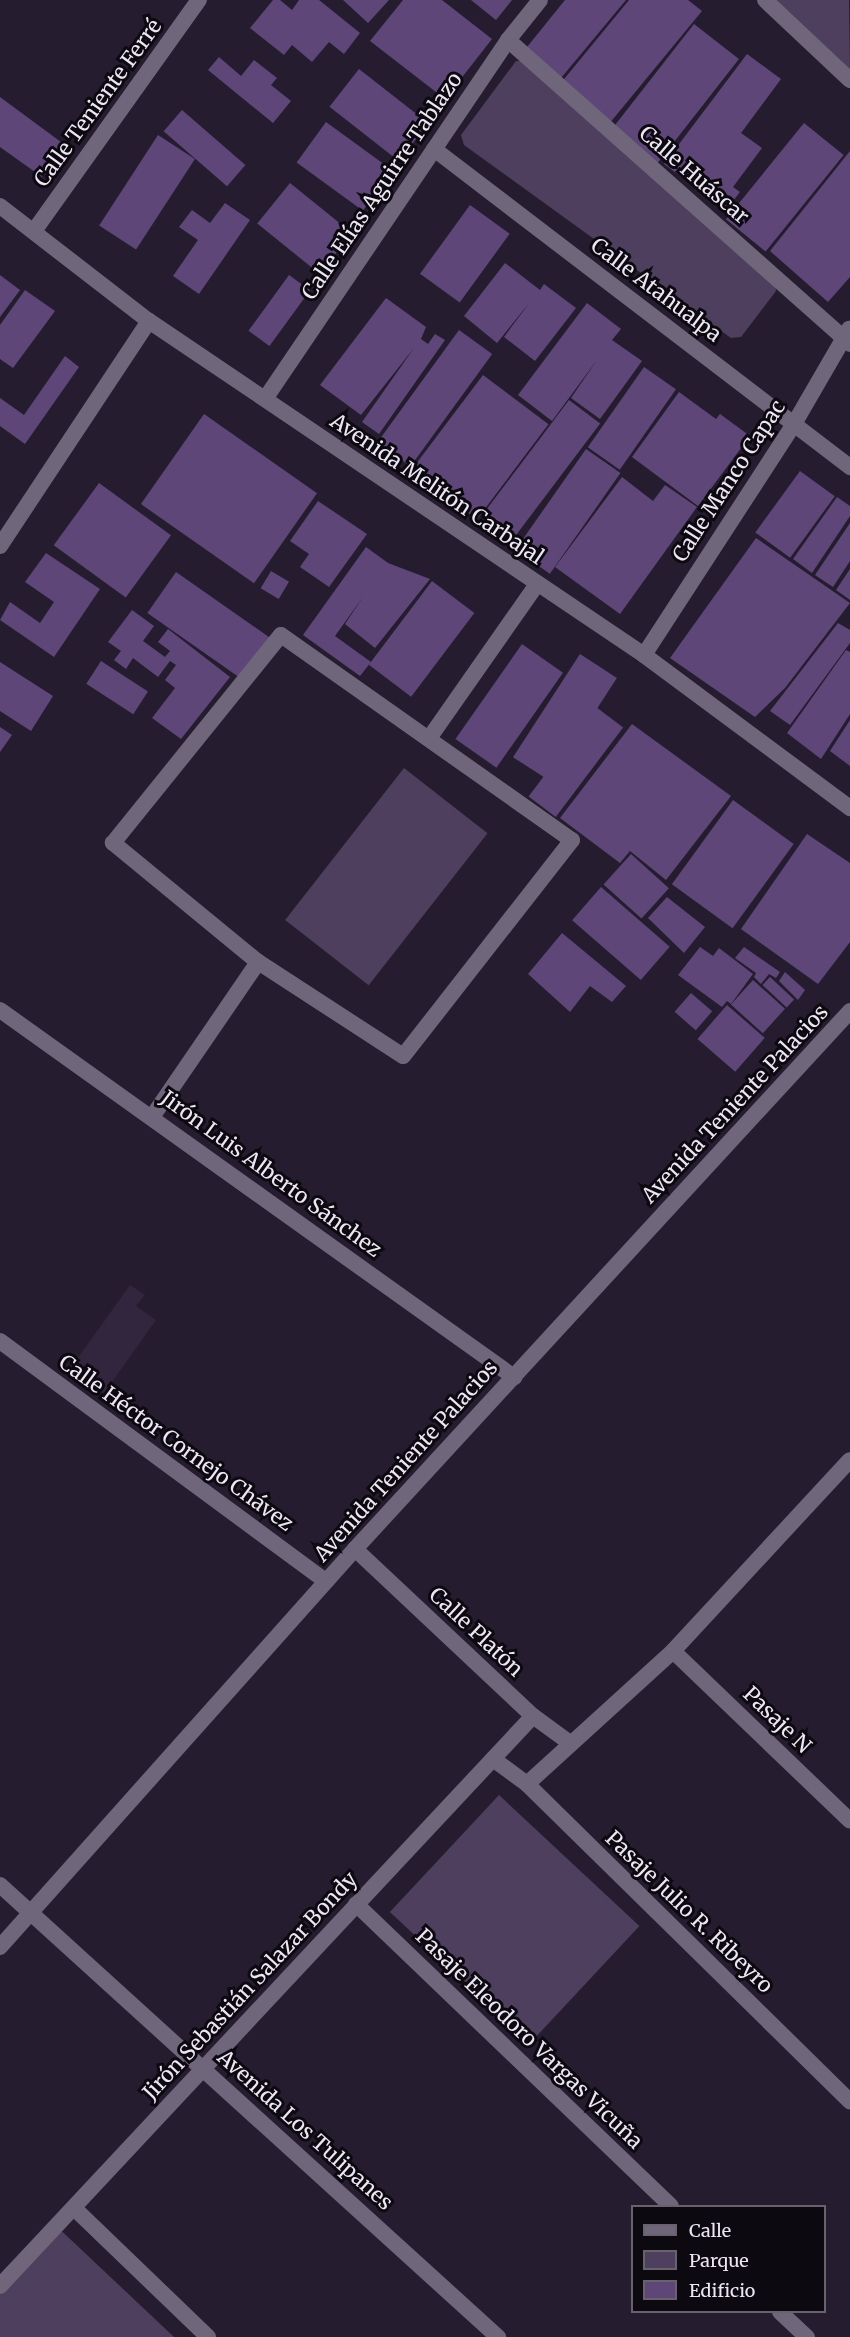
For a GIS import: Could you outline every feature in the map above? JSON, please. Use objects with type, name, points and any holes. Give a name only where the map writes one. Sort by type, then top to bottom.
[{"type":"street","name":"Calle Teniente Ferré","points":[[34,231],[199,0]]},
{"type":"street","name":"Calle Elías Aguirre Tablazo","points":[[265,399],[508,40],[540,0]]},
{"type":"street","points":[[765,0],[850,80]]},
{"type":"street","name":"Calle Huáscar","points":[[508,40],[848,336]]},
{"type":"street","name":"Calle Atahualpa","points":[[434,149],[850,467]]},
{"type":"street","name":"Avenida Melitón Carbajal","points":[[0,206],[149,321],[644,655],[850,808]]},
{"type":"street","points":[[0,546],[149,321]]},
{"type":"street","name":"Calle Manco Capac","points":[[644,655],[794,424],[848,336]]},
{"type":"street","points":[[430,737],[537,584]]},
{"type":"street","points":[[281,635],[430,737],[572,840],[403,1056],[258,962],[113,843],[281,635]]},
{"type":"street","points":[[152,1117],[258,962]]},
{"type":"street","name":"Jirón Luis Alberto Sánchez","points":[[0,1010],[514,1377]]},
{"type":"street","name":"Avenida Teniente Palacios","points":[[0,1947],[355,1549],[850,1011]]},
{"type":"street","name":"Calle Héctor Cornejo Chávez","points":[[0,1341],[326,1581]]},
{"type":"street","points":[[527,1784],[673,1651],[850,1460]]},
{"type":"street","name":"Calle Platón","points":[[355,1549],[533,1716],[570,1743]]},
{"type":"street","name":"Pasaje N","points":[[673,1651],[850,1821]]},
{"type":"street","name":"Jirón Sebastián Salazar Bondy","points":[[0,2286],[533,1716]]},
{"type":"street","name":"Pasaje Julio R. Ribeyro","points":[[493,1759],[527,1784],[850,2101]]},
{"type":"street","name":"Avenida Los Tulipanes","points":[[0,1885],[205,2068],[498,2337]]},
{"type":"street","name":"Pasaje Eleodoro Vargas Vicuña","points":[[356,1904],[670,2205]]},
{"type":"street","points":[[74,2208],[208,2337]]},
{"type":"street","points":[[781,2313],[807,2337]]},
{"type":"shaded area","points":[[130,1285],[145,1295],[136,1306],[156,1320],[104,1393],[70,1369]]},
{"type":"green space","points":[[776,0],[849,0],[850,70]]},
{"type":"green space","points":[[516,61],[524,61],[775,282],[776,291],[741,337],[731,338],[464,145],[461,135]]},
{"type":"green space","points":[[404,768],[488,833],[369,985],[285,920]]},
{"type":"green space","points":[[499,1795],[639,1926],[530,2043],[390,1912]]},
{"type":"green space","points":[[51,2221],[174,2337],[0,2337],[0,2274]]},
{"type":"building","points":[[273,0],[280,0],[292,10],[299,0],[319,0],[360,33],[344,54],[329,42],[312,62],[292,45],[284,55],[250,28]]},
{"type":"building","points":[[343,0],[389,0],[368,23]]},
{"type":"building","points":[[403,0],[442,0],[492,39],[445,99],[370,41]]},
{"type":"building","points":[[471,0],[512,0],[496,20]]},
{"type":"building","points":[[565,0],[626,0],[561,78],[527,47]]},
{"type":"building","points":[[629,0],[688,0],[702,11],[609,124],[560,84]]},
{"type":"building","points":[[694,24],[739,59],[658,163],[613,128]]},
{"type":"building","points":[[747,54],[781,79],[741,133],[762,148],[733,187],[740,192],[726,210],[664,164]]},
{"type":"building","points":[[219,57],[241,76],[254,60],[277,78],[271,85],[291,101],[273,123],[208,70]]},
{"type":"building","points":[[359,69],[428,123],[399,161],[329,107]]},
{"type":"building","points":[[0,97],[65,145],[42,177],[0,147]]},
{"type":"building","points":[[182,110],[245,165],[227,186],[164,131]]},
{"type":"building","points":[[326,122],[392,170],[363,211],[297,162]]},
{"type":"building","points":[[804,123],[844,155],[766,251],[726,219]]},
{"type":"building","points":[[158,135],[195,159],[136,250],[99,226]]},
{"type":"building","points":[[850,151],[850,277],[828,302],[770,251]]},
{"type":"building","points":[[290,183],[352,233],[319,274],[257,223]]},
{"type":"building","points":[[225,203],[250,220],[199,294],[173,276],[198,240],[179,227],[192,210],[210,223]]},
{"type":"building","points":[[470,205],[510,234],[460,303],[420,274]]},
{"type":"building","points":[[505,263],[540,290],[544,284],[576,308],[535,361],[504,337],[530,302],[497,343],[464,316]]},
{"type":"building","points":[[0,275],[20,290],[0,317]]},
{"type":"building","points":[[289,275],[310,290],[269,346],[248,331]]},
{"type":"building","points":[[25,290],[55,311],[13,368],[0,359],[0,325]]},
{"type":"building","points":[[386,298],[426,327],[421,339],[428,344],[435,334],[445,340],[379,434],[362,422],[414,348],[361,415],[320,385]]},
{"type":"building","points":[[587,303],[621,329],[612,340],[642,361],[600,419],[571,398],[597,360],[552,421],[518,395]]},
{"type":"building","points":[[459,330],[492,354],[410,467],[377,442]]},
{"type":"building","points":[[65,356],[79,367],[25,444],[0,426],[0,398],[24,415]]},
{"type":"building","points":[[644,367],[676,389],[620,470],[588,447]]},
{"type":"building","points":[[483,375],[548,424],[477,519],[411,470]]},
{"type":"building","points":[[679,392],[716,419],[720,414],[750,436],[698,506],[632,457]]},
{"type":"building","points":[[569,400],[600,423],[516,535],[485,512]]},
{"type":"building","points":[[204,414],[317,493],[254,583],[141,504]]},
{"type":"building","points":[[586,449],[620,473],[550,574],[515,550]]},
{"type":"building","points":[[800,471],[835,496],[790,558],[755,532]]},
{"type":"building","points":[[622,477],[653,501],[665,485],[697,507],[620,614],[555,567]]},
{"type":"building","points":[[99,483],[171,535],[126,598],[54,545]]},
{"type":"building","points":[[837,497],[850,506],[850,516],[812,573],[793,559]]},
{"type":"building","points":[[318,501],[367,534],[329,587],[300,567],[309,554],[290,541]]},
{"type":"building","points":[[850,523],[850,561],[833,587],[815,575]]},
{"type":"building","points":[[756,538],[850,603],[785,688],[755,717],[670,658]]},
{"type":"building","points":[[366,547],[388,563],[430,579],[375,648],[345,624],[363,597],[335,636],[371,662],[360,676],[303,635]]},
{"type":"building","points":[[46,553],[100,589],[54,657],[0,620],[10,602],[40,623],[54,602],[25,582]]},
{"type":"building","points":[[850,569],[850,600],[836,590]]},
{"type":"building","points":[[271,571],[289,582],[279,599],[261,588]]},
{"type":"building","points":[[176,572],[271,639],[242,679],[147,613]]},
{"type":"building","points":[[432,581],[474,613],[411,697],[369,665]]},
{"type":"building","points":[[132,610],[154,626],[143,641],[165,657],[170,651],[158,642],[168,629],[230,677],[181,739],[152,718],[175,688],[165,680],[176,665],[170,661],[158,677],[133,658],[126,669],[114,660],[121,651],[108,642]]},
{"type":"building","points":[[838,623],[850,630],[850,643],[790,725],[770,711]]},
{"type":"building","points":[[522,644],[563,673],[496,768],[455,739]]},
{"type":"building","points":[[846,650],[850,652],[850,714],[821,759],[787,733]]},
{"type":"building","points":[[580,654],[617,678],[550,781],[513,757]]},
{"type":"building","points":[[101,661],[148,691],[133,714],[86,684]]},
{"type":"building","points":[[0,662],[53,696],[31,731],[0,711]]},
{"type":"building","points":[[596,707],[623,727],[556,817],[529,796]]},
{"type":"building","points":[[850,720],[850,766],[830,751]]},
{"type":"building","points":[[632,724],[731,796],[666,880],[630,851],[620,863],[560,818]]},
{"type":"building","points":[[0,727],[12,735],[0,752]]},
{"type":"building","points":[[733,800],[794,844],[733,928],[672,884]]},
{"type":"building","points":[[807,834],[850,863],[850,942],[818,984],[741,929]]},
{"type":"building","points":[[631,854],[669,888],[641,919],[604,884]]},
{"type":"building","points":[[601,887],[670,947],[641,980],[572,920]]},
{"type":"building","points":[[667,897],[705,927],[684,953],[648,918]]},
{"type":"building","points":[[562,933],[626,986],[612,1002],[590,986],[570,1012],[528,974]]},
{"type":"building","points":[[700,947],[713,956],[719,948],[753,974],[731,1004],[727,1001],[722,1007],[678,975]]},
{"type":"building","points":[[744,947],[780,972],[776,978],[769,974],[761,984],[754,977],[756,973],[735,958]]},
{"type":"building","points":[[785,972],[805,990],[798,1000],[779,981]]},
{"type":"building","points":[[770,977],[794,1000],[787,1008],[762,985]]},
{"type":"building","points":[[753,980],[785,1009],[763,1033],[731,1005]]},
{"type":"building","points":[[691,993],[712,1011],[696,1030],[675,1012]]},
{"type":"building","points":[[727,1005],[765,1038],[735,1072],[697,1039]]}]
